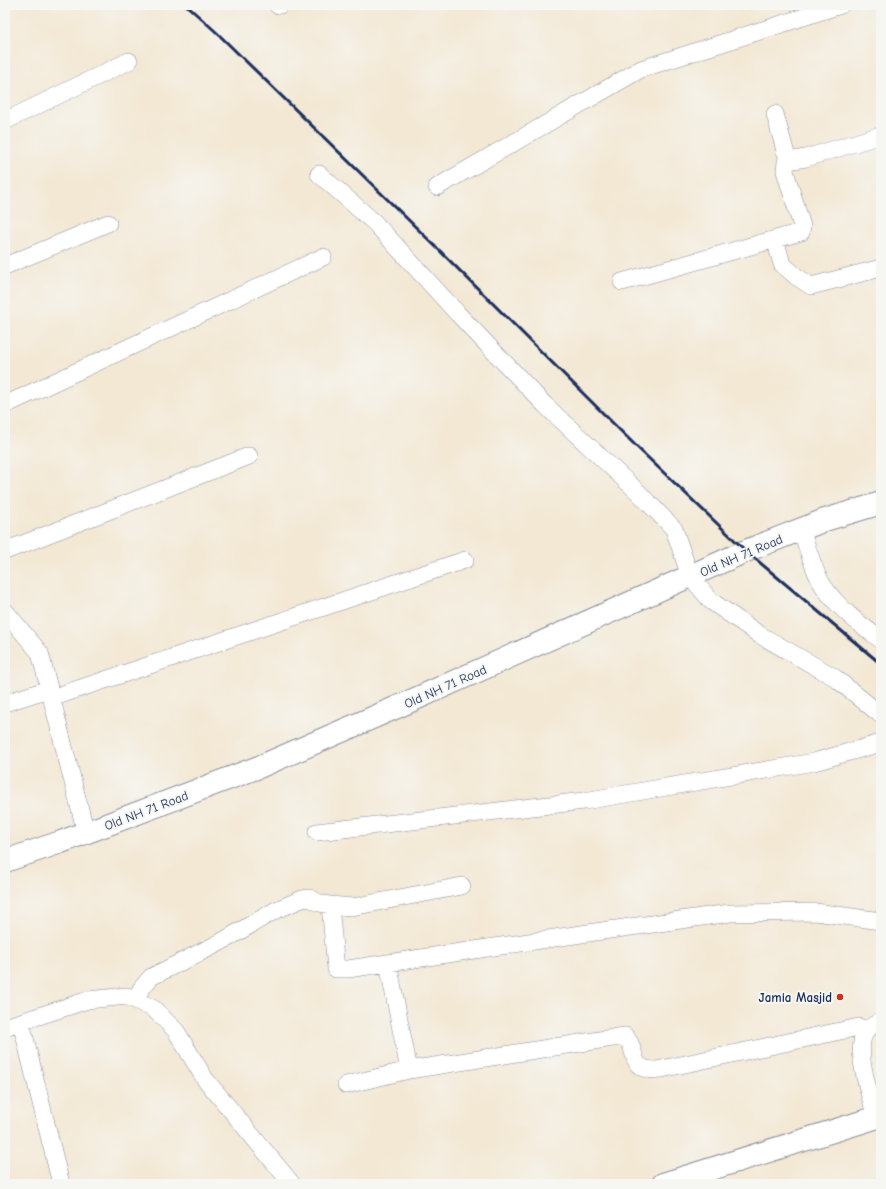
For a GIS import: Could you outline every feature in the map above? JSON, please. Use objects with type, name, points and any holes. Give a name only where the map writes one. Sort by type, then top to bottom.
[{"type":"main road","name":"Old NH 71 Road","points":[[5,861],[86,833],[266,764],[746,551],[826,520],[881,503]]},
{"type":"main road","points":[[663,1184],[879,1117]]},
{"type":"street","points":[[437,187],[641,69],[841,5]]},
{"type":"street","points":[[5,121],[129,61]]},
{"type":"street","points":[[775,114],[786,154],[789,159]]},
{"type":"street","points":[[789,159],[794,160],[806,158],[881,135]]},
{"type":"street","points":[[622,282],[801,232],[802,226],[785,171],[786,162],[789,159]]},
{"type":"street","points":[[319,174],[375,223],[458,314],[545,405],[638,492],[674,529],[690,576],[711,601],[760,635],[834,677],[881,715]]},
{"type":"street","points":[[5,266],[108,223]]},
{"type":"street","points":[[775,239],[782,264],[797,277],[811,286],[881,268]]},
{"type":"street","points":[[5,405],[323,257]]},
{"type":"street","points":[[5,551],[248,456]]},
{"type":"street","points":[[801,529],[810,557],[824,587],[848,615],[881,640]]},
{"type":"street","points":[[5,703],[50,693],[465,560]]},
{"type":"street","points":[[5,611],[40,653],[86,833]]},
{"type":"street","points":[[317,832],[584,801],[814,762],[881,743]]},
{"type":"street","points":[[136,1000],[141,989],[151,977],[221,942],[276,910],[302,899],[310,898],[319,903],[352,907],[462,886]]},
{"type":"street","points":[[330,905],[336,969],[388,963],[730,913],[815,912],[881,921]]},
{"type":"street","points":[[388,963],[408,1070]]},
{"type":"street","points":[[5,1027],[88,1000],[127,996],[154,1009],[176,1031],[205,1079],[292,1184]]},
{"type":"street","points":[[879,1117],[860,1056],[862,1038],[866,1030],[881,1021]]},
{"type":"street","points":[[22,1022],[61,1184]]},
{"type":"street","points":[[346,1085],[408,1070],[625,1036],[630,1040],[636,1061],[640,1067],[646,1070],[657,1070],[859,1027],[866,1030]]},
{"type":"railway","points":[[186,5],[215,31],[433,244],[641,451],[746,551],[881,664]]},
{"type":"place","name":"Jamia Masjid","points":[[840,997]]}]
